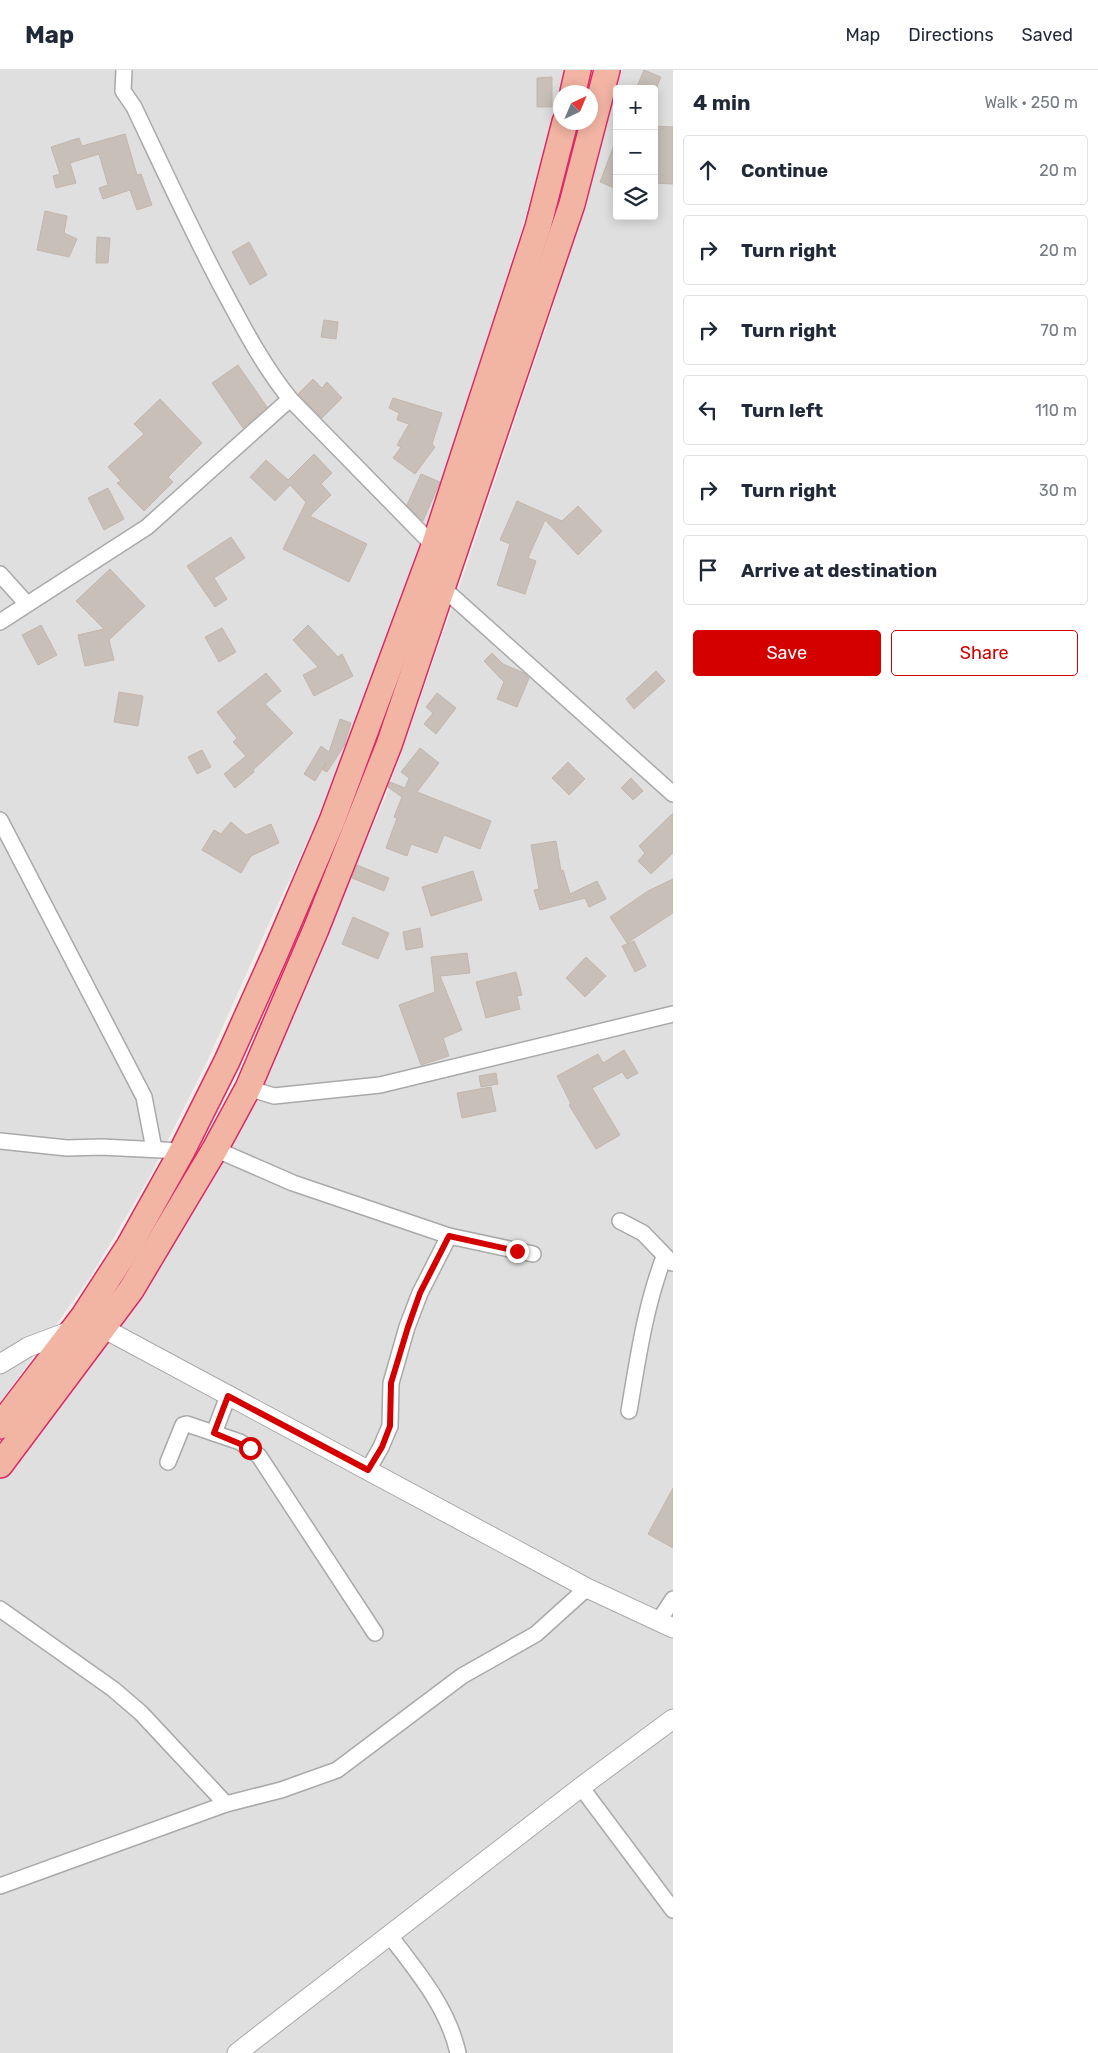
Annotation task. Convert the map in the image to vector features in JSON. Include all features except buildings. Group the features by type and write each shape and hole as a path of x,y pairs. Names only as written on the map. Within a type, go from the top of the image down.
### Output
{"highway":[{"path":"575,85 578,70"},
{"path":"0,1465 131,1290 216,1149 248,1088 316,929 388,745 443,588 572,204 607,70"},
{"path":"0,1426 73,1330 129,1246 182,1151 227,1061 332,821 434,546 538,228 563,130"}],"street":[{"path":"124,70 123,91 134,107 202,250 254,349 272,377 290,399 434,546"},
{"path":"0,622 147,527 290,399"},
{"path":"0,574 27,604"},
{"path":"443,588 673,794"},
{"path":"0,820 144,1097 154,1149"},
{"path":"248,1088 274,1096 380,1085 673,1014"},
{"path":"0,1141 67,1148 101,1147 182,1151"},
{"path":"216,1149 293,1183 449,1236 533,1254"},
{"path":"620,1221 643,1233 669,1260 653,1288 642,1329 629,1411"},
{"path":"368,1470 382,1447 390,1426 391,1383 408,1327 420,1293 449,1236"},
{"path":"0,1364 28,1347 73,1330 102,1328 587,1588 666,1625 673,1599"},
{"path":"214,1433 228,1396"},
{"path":"168,1462 183,1424 240,1442 259,1456 375,1633"},
{"path":"0,1886 226,1804 281,1790 337,1770 462,1676 536,1634 587,1588"},
{"path":"0,1610 114,1689 141,1713 226,1804"},
{"path":"237,2053 673,1719"},
{"path":"581,1788 673,1910"},
{"path":"390,1936 428,1986 455,2041 458,2053"}],"shaded area":[{"path":"0,70 566,70 562,85 553,85 553,117 523,225 466,409 366,698 325,804 205,1066 149,1178 91,1276 0,1403"},
{"path":"622,70 673,70 673,2053 0,2053 0,1479 87,1364 321,944 386,796 465,570 552,310 613,101 613,220 658,220 658,85 618,85"}],"route":[{"path":"250,1448 240,1442 214,1433 228,1396 368,1470 382,1447 390,1426 391,1383 408,1327 420,1293 449,1236 517,1251"}]}
